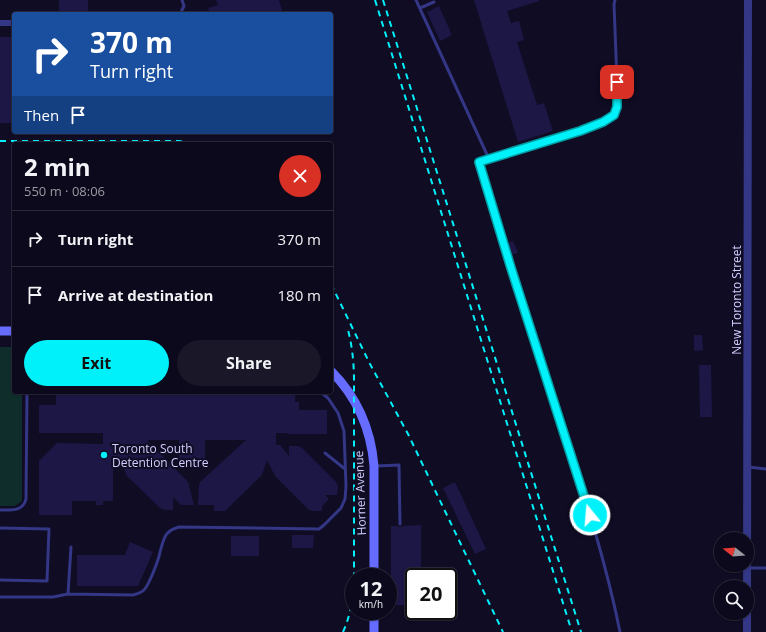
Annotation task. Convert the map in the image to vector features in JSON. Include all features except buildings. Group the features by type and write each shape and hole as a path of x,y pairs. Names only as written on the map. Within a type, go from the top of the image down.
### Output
{"main road":[{"path":"0,331 12,330"},
{"name":"Horner Avenue","path":"333,373 347,390 363,417 372,447 374,466 374,568"},
{"path":"374,620 374,632"}],"street":[{"name":"New Toronto Street","path":"747,532 748,0"},
{"path":"0,23 12,23"},
{"path":"747,620 747,632"}],"lane":[{"path":"181,12 184,6 182,0"},
{"path":"416,0 489,159"},
{"path":"615,0 617,107 614,115 589,128 479,162 594,530 613,596 620,632"},
{"path":"420,8 434,2"},
{"path":"0,510 18,509 25,504 27,394"},
{"path":"0,597 53,597 68,594 133,595 139,593 145,589 147,585 158,559 166,533 179,527 319,528 324,525 341,508 345,499 345,469 344,431 338,413 328,398 323,394"},
{"path":"325,453 345,469"},
{"path":"374,466 399,465 400,524"},
{"path":"747,467 766,468"},
{"path":"0,528 49,529 48,581 0,580"},
{"path":"68,594 70,547"},
{"path":"754,568 766,568"}],"green space":[{"path":"0,347 12,347 12,394 22,394 22,501 15,506 0,506"}],"railway":[{"path":"375,0 572,632"},
{"path":"383,0 581,632"},
{"path":"0,141 186,142"},
{"path":"333,288 370,364 408,434 503,632"},
{"path":"343,632 351,605 354,578 354,374 347,326"}],"place":[{"name":"Toronto South Detention Centre","path":"104,455"}],"route":[{"path":"590,515 531,333 479,162 580,131 603,122 614,115 617,107 617,82"}]}
